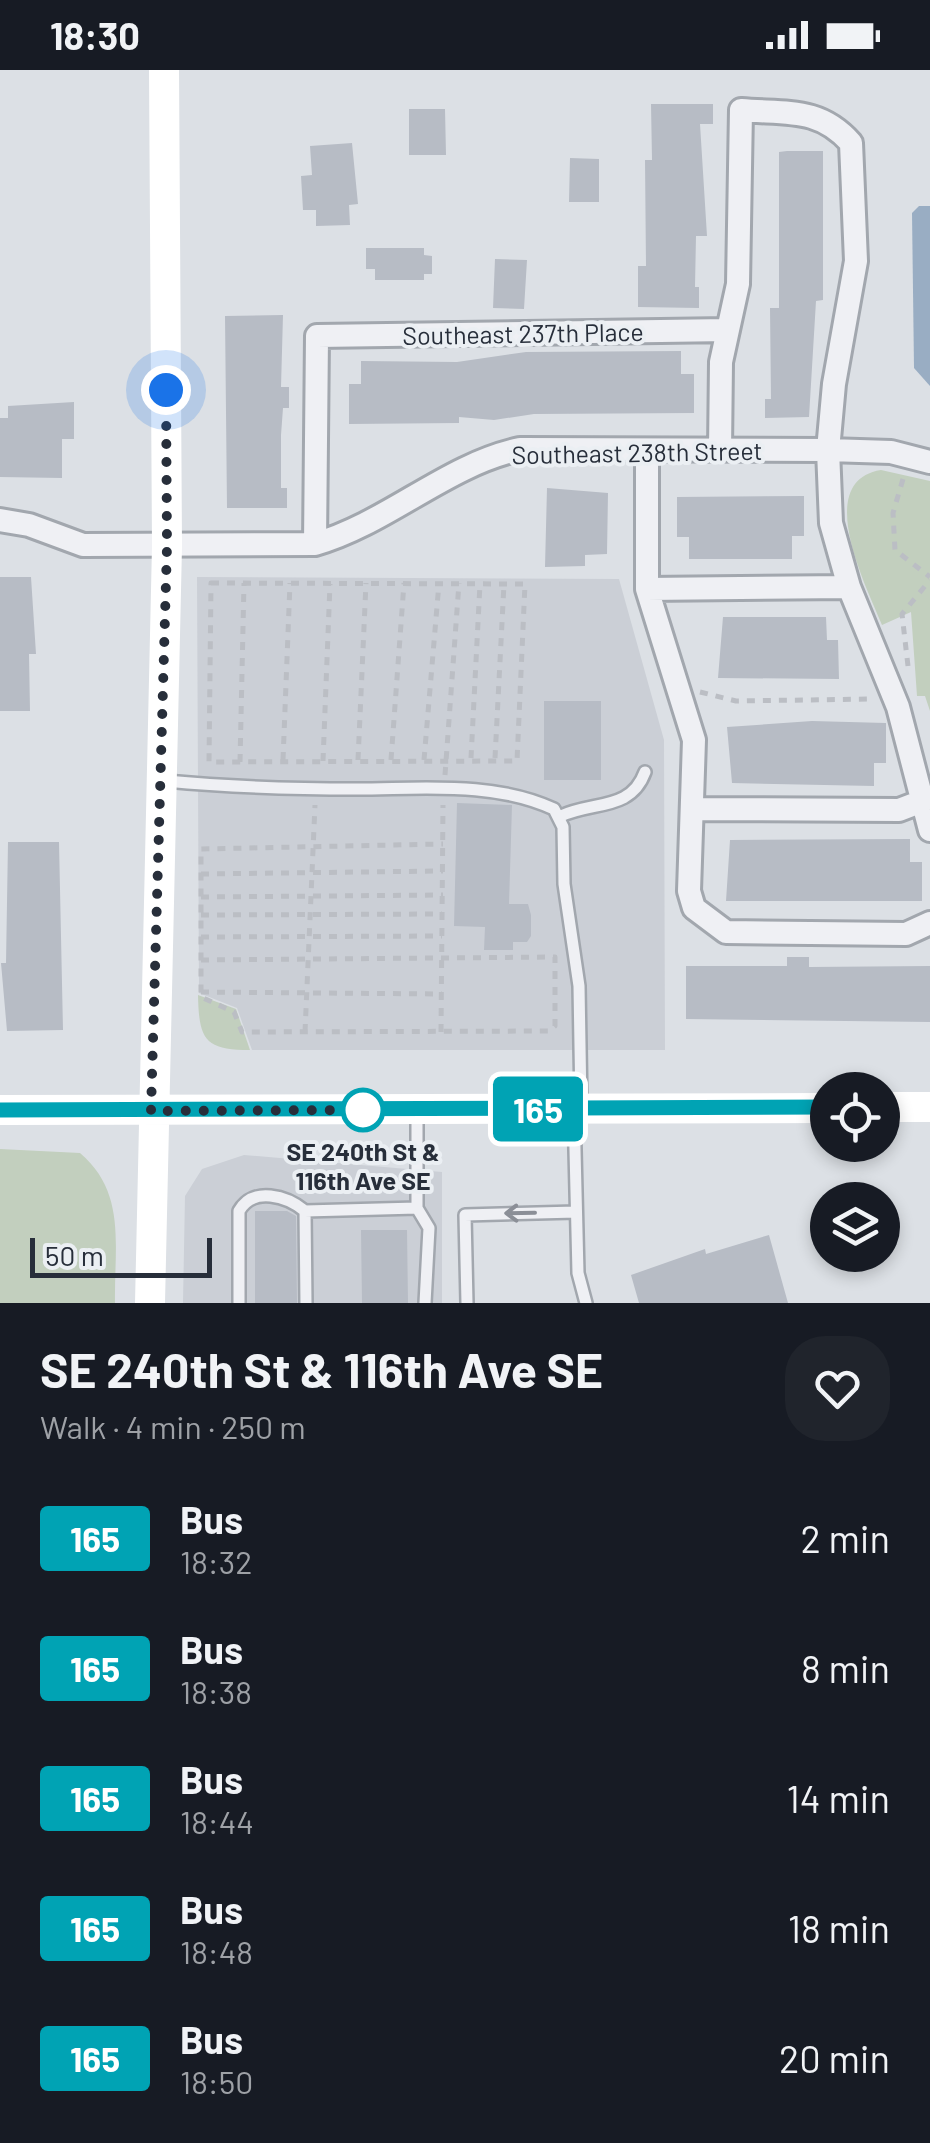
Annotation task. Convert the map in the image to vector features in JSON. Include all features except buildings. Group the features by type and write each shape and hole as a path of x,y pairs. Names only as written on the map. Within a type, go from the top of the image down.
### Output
{"main road":[{"path":"150,1303 151,1111 167,546 164,70"},
{"path":"900,1107 930,1107"},
{"path":"0,1110 810,1108"}],"street":[{"path":"720,450 721,362 738,284 742,110 816,116 833,123 852,143 856,261 834,384 828,450 832,523 849,587 898,707 930,830"},
{"name":"Southeast 237th Place","path":"315,544 317,336 728,330"},
{"name":"Southeast 238th Street","path":"0,520 28,525 83,545 315,544 346,534 489,456 520,449 828,450 920,460"},
{"path":"647,450 647,589 694,740 688,891 694,908 726,932 906,934 930,924"},
{"path":"647,589 849,587"},
{"path":"692,810 899,810 925,800"}],"lane":[{"path":"561,816 580,806 624,800 641,784 645,772"},
{"path":"161,780 236,788 444,788 516,796 561,816"},
{"path":"561,816 564,884 579,986 576,1212 578,1273 586,1303"},
{"path":"417,1110 417,1208 429,1228 426,1303"},
{"path":"239,1303 240,1211 245,1201 258,1196 280,1197 305,1212 417,1208"},
{"path":"305,1212 306,1303"},
{"path":"467,1303 465,1215 576,1212"}],"path":[{"path":"678,686 736,700 866,698 898,707 910,682 902,614 930,578 895,550 893,512 920,460"},
{"path":"210,583 244,583 526,584 517,761 472,758 209,762 210,583"},
{"path":"240,762 244,583"},
{"path":"283,761 290,583"},
{"path":"323,761 330,584"},
{"path":"358,760 366,584"},
{"path":"391,760 404,584"},
{"path":"424,760 438,584"},
{"path":"448,760 459,584"},
{"path":"472,758 480,584"},
{"path":"495,758 504,584"},
{"path":"305,1032 316,788"},
{"path":"441,1032 444,788"},
{"path":"201,960 554,957 555,1026 546,1032 242,1032 234,1012 202,997 200,992 202,848 443,844"},
{"path":"201,874 443,872"},
{"path":"201,897 443,895"},
{"path":"201,914 442,914"},
{"path":"201,937 442,936"},
{"path":"200,992 442,994"}],"shaded area":[{"path":"197,577 619,579 664,740 665,1050 252,1050 237,1008 199,993"},
{"path":"244,1155 442,1172 442,1303 183,1303 185,1196 202,1169"}],"green space":[{"path":"881,470 930,481 930,711 925,696 917,696 911,612 882,625 850,538 850,494 861,478"},
{"path":"198,995 236,1009 250,1050 223,1048 207,1039 200,1022"},
{"path":"0,1149 80,1153 95,1169 105,1185 115,1222 115,1303 0,1303"}],"water":[{"path":"919,206 930,206 930,386 914,368 912,213"}],"bus line":[{"name":"165","path":"0,1110 810,1107"}],"place":[{"name":"SE 240th St & 116th Ave SE","path":"363,1110"}],"route":[{"path":"166,390 167,546 151,1111 363,1110"}]}
